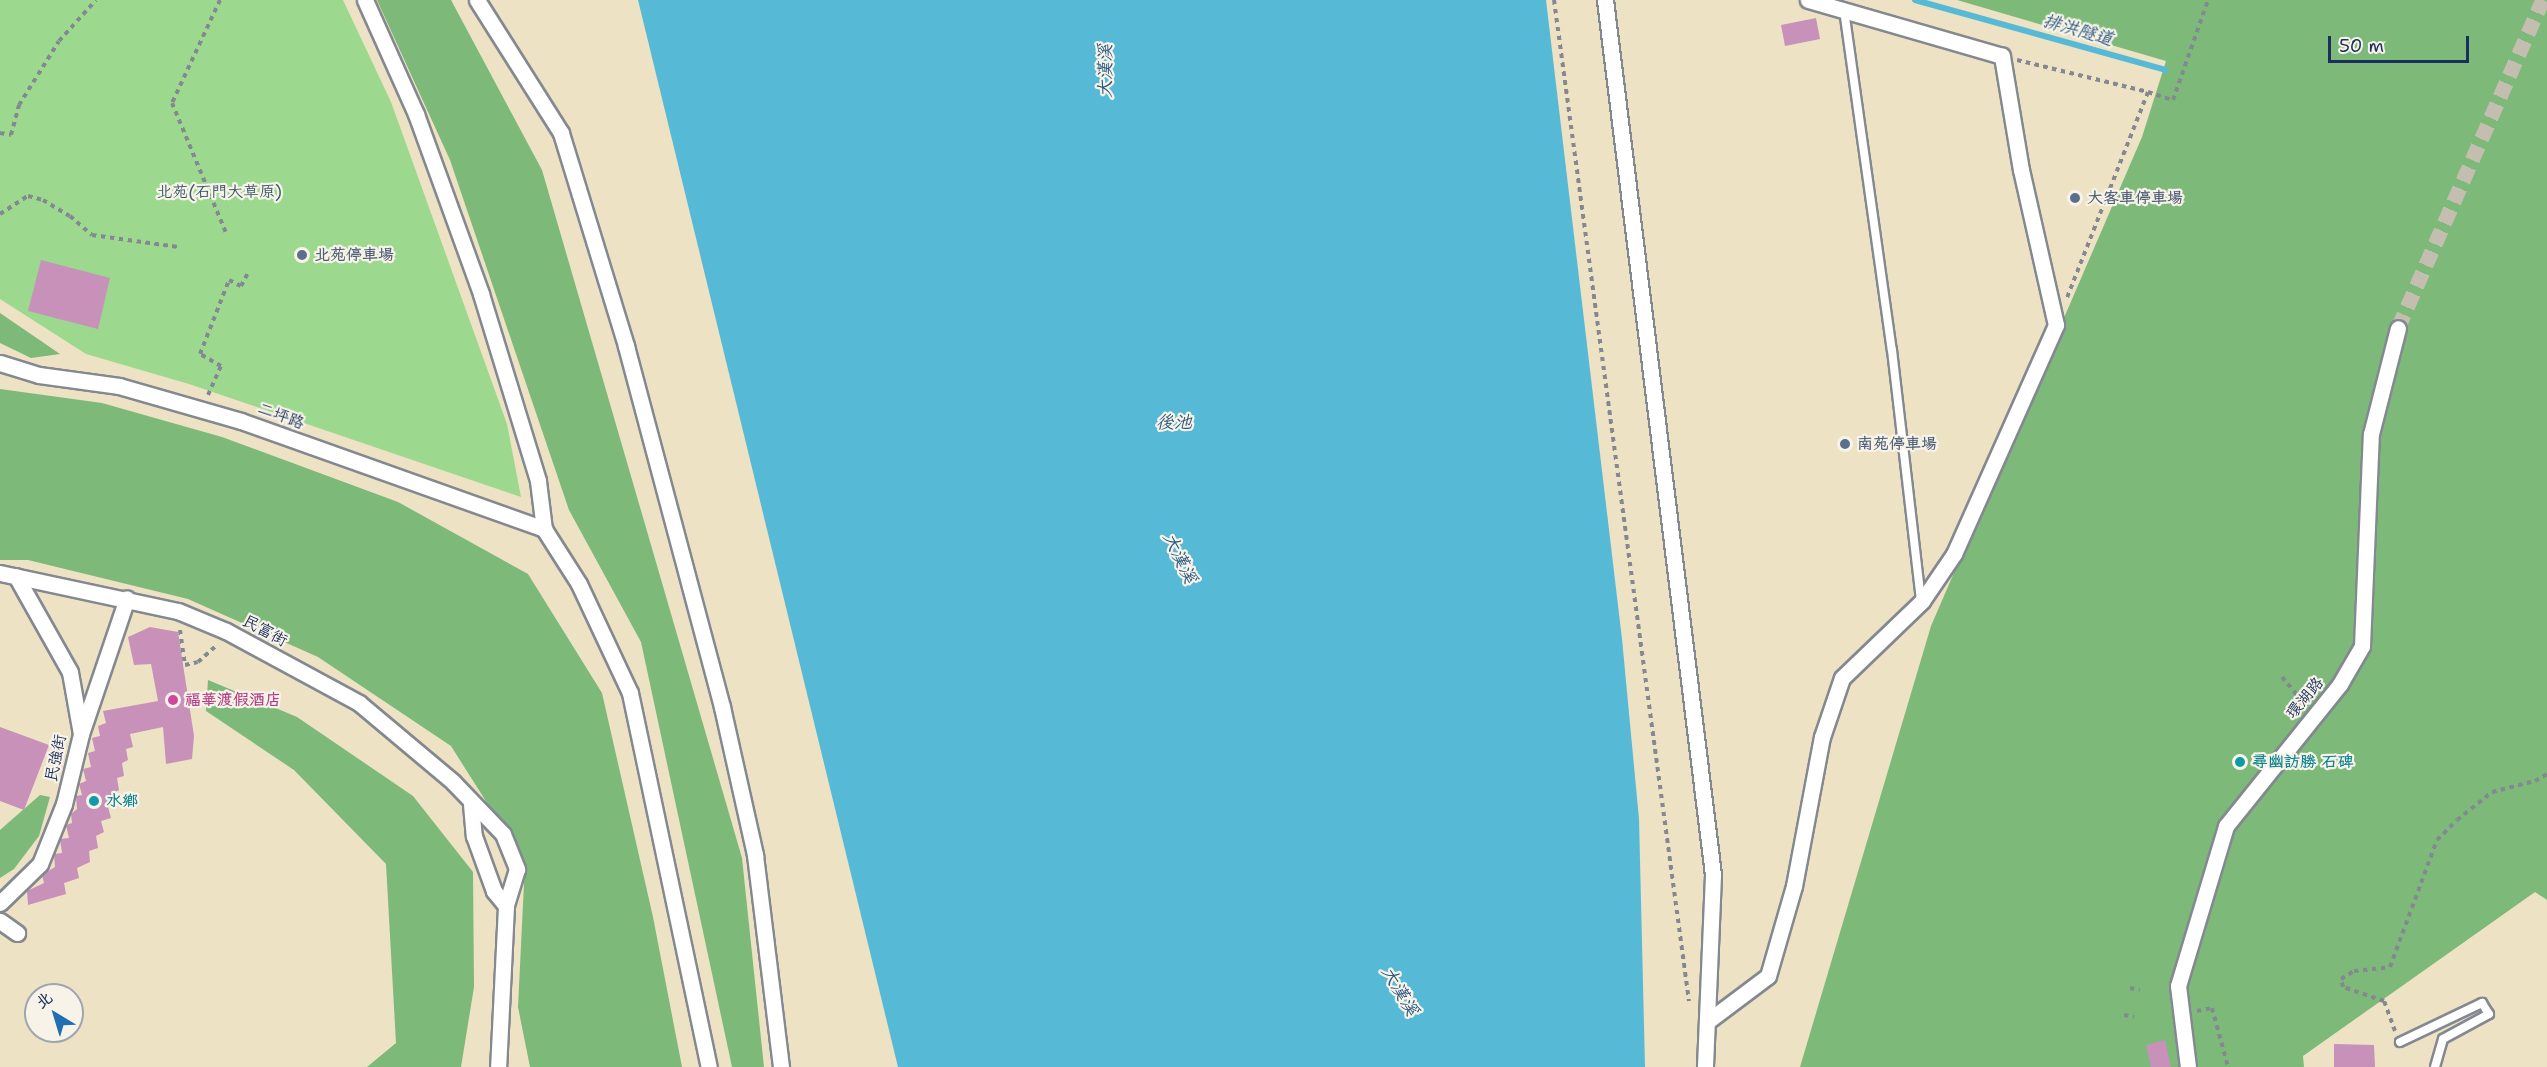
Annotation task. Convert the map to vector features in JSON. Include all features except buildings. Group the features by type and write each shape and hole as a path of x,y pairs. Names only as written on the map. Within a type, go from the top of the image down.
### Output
{"street":[{"path":"365,0 416,114 481,294 538,481 544,529 579,584 630,693 709,1067"},
{"path":"477,0 561,133 626,346 722,707 755,855 781,1067"},
{"path":"1605,0 1713,875 1708,1021 1704,1067"},
{"path":"1708,1021 1768,976 1794,886 1822,737 1842,678 1922,601 1954,554 2056,325 2021,170 2002,56 1808,0"},
{"name":"環湖路","path":"2188,1067 2178,986 2226,826 2340,684 2362,646 2371,434 2398,328"},
{"name":"二坪路","path":"0,363 39,375 119,386 241,421 544,529"},
{"name":"民富街","path":"0,573 127,598 178,611 226,631 359,703 436,766 503,834 518,869 506,906 498,1066"},
{"name":"民強街","path":"0,903 40,864 64,804 81,734 70,672 16,576"},
{"path":"81,734 127,598"},
{"path":"471,804 474,836 494,891 506,906"},
{"path":"0,921 17,933"}],"lane":[{"path":"1844,10 1892,350 1922,601"},
{"path":"2400,1042 2482,1003 2489,1014 2443,1039 2435,1067"}],"path":[{"path":"0,133 10,135 19,105 59,40 96,0"},
{"path":"220,0 172,103 226,233"},
{"path":"1554,0 1679,935 1691,1011 1708,1021"},
{"path":"2002,56 2172,100 2208,0"},
{"path":"2056,325 2148,92"},
{"path":"0,214 28,196 61,210 92,235 178,247"},
{"path":"212,388 221,366 200,354 229,280 241,286 249,273"},
{"path":"178,611 185,665 213,651 226,631"},
{"path":"2282,677 2315,714"},
{"path":"2400,1042 2384,1001 2343,987 2342,979 2354,971 2390,967 2437,840 2457,820 2492,792 2535,781 2547,774"},
{"path":"2130,988 2140,990"},
{"path":"2181,1014 2212,1008 2228,1067"},
{"path":"2124,1016 2134,1017"}],"green space":[{"name":"北苑(石門大草原)","path":"0,0 343,0 391,102 507,424 521,497 189,384 86,354 0,299"},
{"path":"377,0 451,0 542,170 742,858 764,1067 732,1067 641,642 569,510 450,160"},
{"path":"1957,0 2547,0 2547,900 2535,892 2303,1056 2304,1067 1800,1067 1931,626 2142,137 2166,61"},
{"path":"0,313 60,354 31,358 0,343"},
{"path":"0,389 102,403 222,437 398,502 528,574 602,693 653,917 682,1067 530,1067 518,1007 525,863 451,746 318,657 188,599 28,560 0,560"},
{"path":"208,680 297,717 413,796 473,872 474,987 461,1067 367,1067 396,1043 386,864 294,770 206,711"},
{"path":"40,795 50,797 39,836 14,869 0,878 0,830"}],"water":[{"name":"後池","path":"638,0 1546,0 1622,639 1639,819 1645,1067 898,1067"}],"waterway":[{"name":"排洪隧道","path":"1915,0 2165,70"}],"tunnel":[{"path":"2398,328 2543,0"}],"place":[{"name":"大客車停車場","path":"2075,198"},
{"name":"北苑停車場","path":"302,255"},
{"name":"南苑停車場","path":"1845,444"},
{"name":"福華渡假酒店","path":"173,700"},
{"name":"尋幽訪勝 石碑","path":"2240,762"},
{"name":"水鄉","path":"94,801"}],"water label":[{"name":"大漢溪","path":"1105,71"},
{"name":"大漢溪","path":"1180,558"},
{"name":"大漢溪","path":"1400,991"}]}
